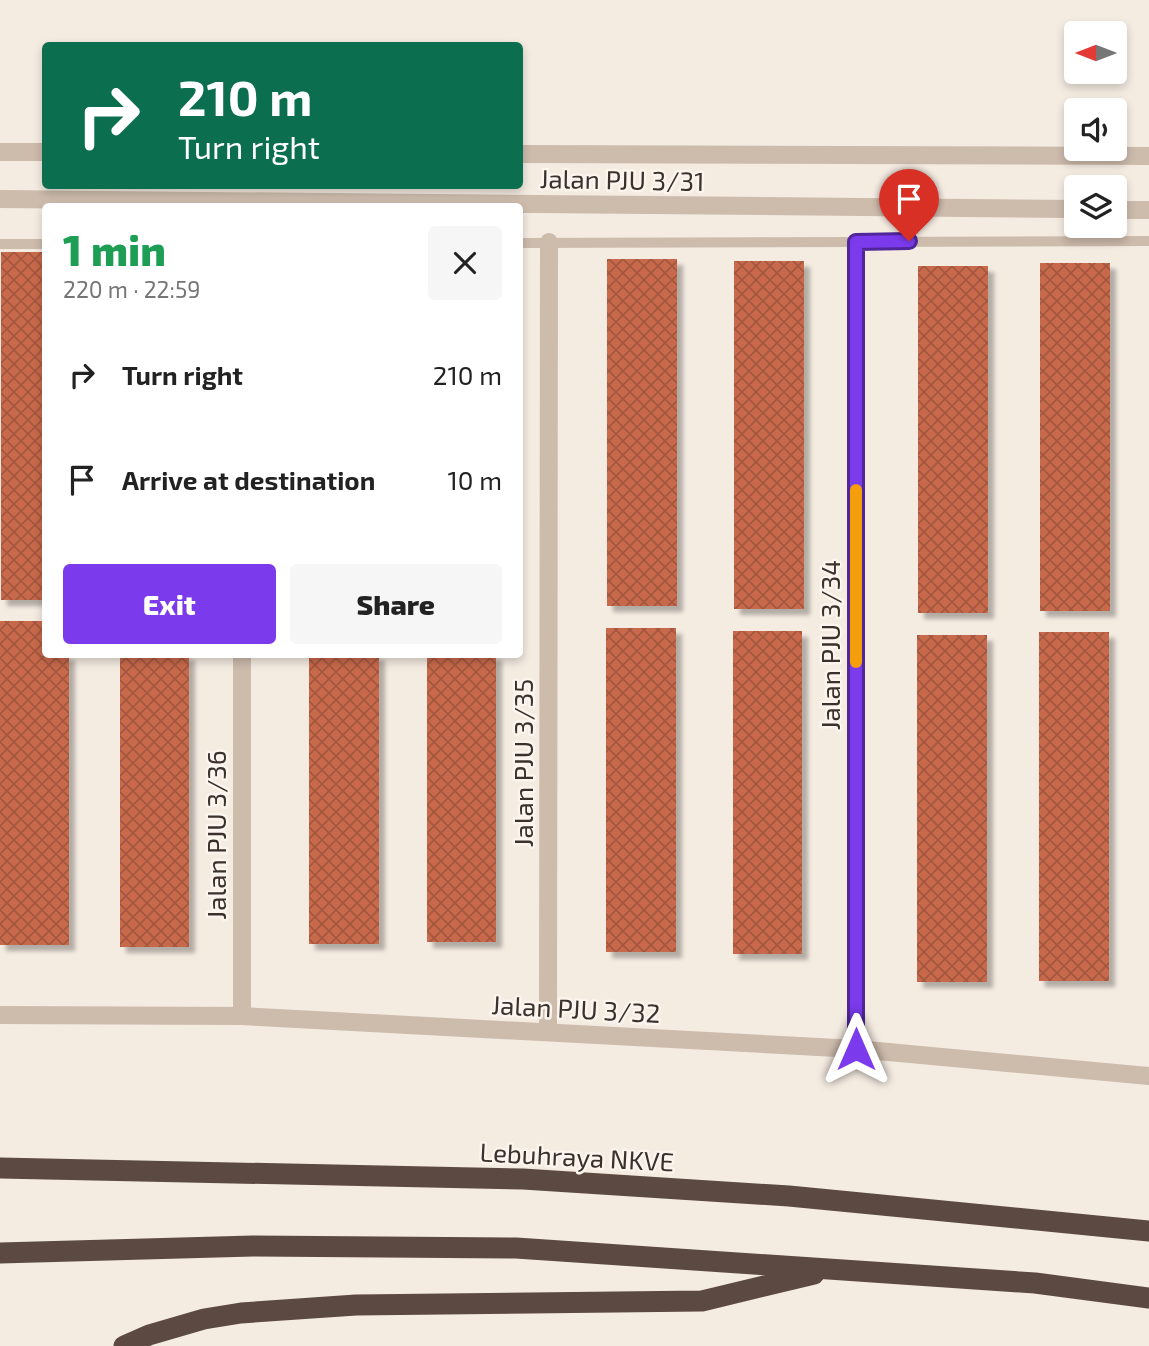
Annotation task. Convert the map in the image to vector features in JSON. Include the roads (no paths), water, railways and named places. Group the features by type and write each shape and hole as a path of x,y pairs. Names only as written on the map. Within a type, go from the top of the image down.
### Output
{"highway":[{"name":"Lebuhraya NKVE","path":"0,1168 523,1179 789,1196 1149,1231"},
{"path":"0,1253 253,1247 516,1248 1035,1283 1149,1298"},
{"path":"124,1346 149,1335 204,1319 241,1313 356,1304 702,1301 837,1268"}],"street":[{"path":"0,152 42,152"},
{"name":"Jalan PJU 3/31","path":"523,153 1149,156"},
{"name":"Jalan PJU 3/31","path":"0,199 430,203"},
{"name":"Jalan PJU 3/31","path":"523,204 1064,209"},
{"path":"1127,209 1149,210"},
{"name":"Jalan PJU 3/35","path":"548,1032 549,242"},
{"name":"Jalan PJU 3/34","path":"856,242 856,1049"},
{"name":"Jalan PJU 3/36","path":"242,658 242,1016"},
{"name":"Jalan PJU 3/32","path":"0,1014 242,1016 548,1032 856,1049 1149,1076"}],"lane":[{"path":"523,243 1149,241"},
{"path":"0,244 42,244"}]}
